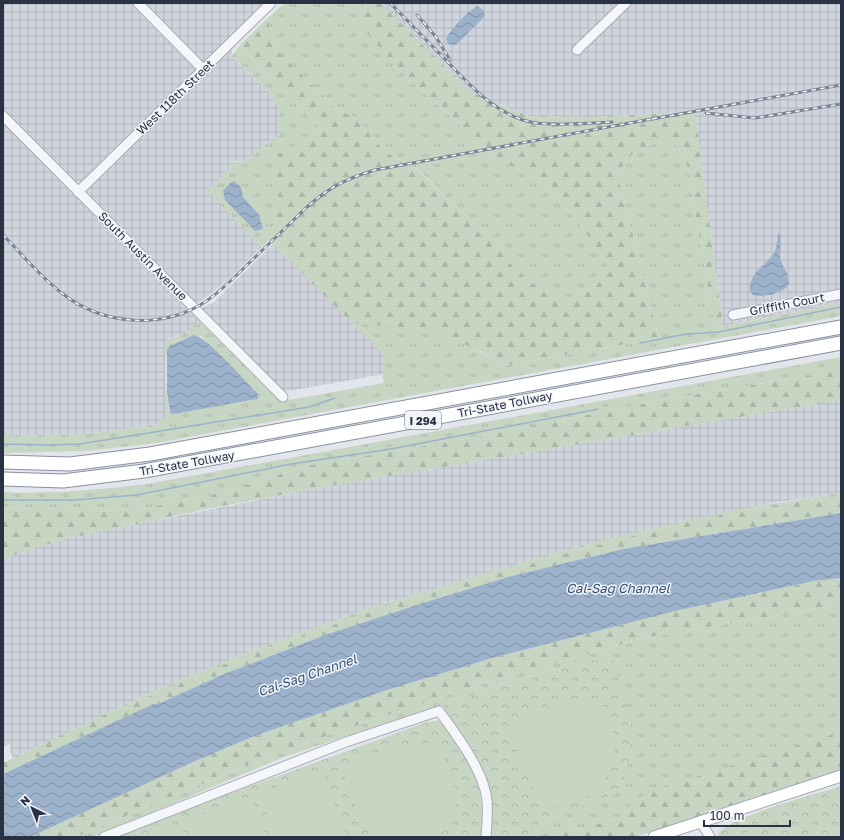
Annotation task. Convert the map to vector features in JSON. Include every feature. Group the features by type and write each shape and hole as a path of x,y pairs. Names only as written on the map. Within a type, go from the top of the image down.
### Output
{"highway":[{"name":"Tri-State Tollway","path":"3,462 70,464 150,454 841,327"},
{"name":"Tri-State Tollway","path":"3,479 63,481 144,471 841,343"}],"main road":[{"path":"654,837 841,776"}],"street":[{"path":"138,3 204,69"},
{"name":"West 118th Street","path":"78,192 272,3"},
{"path":"577,50 626,3"},
{"name":"South Austin Avenue","path":"3,116 283,397"},
{"name":"Griffith Court","path":"733,315 841,294"},
{"path":"104,837 346,742 439,711 458,736 477,769 487,798 486,837"},
{"path":"700,821 710,837"}],"shaded area":[{"path":"3,3 265,3 81,182 77,183 73,182 3,111"},
{"path":"381,3 841,3 841,303 723,326 695,112 593,117 528,116 469,91"},
{"path":"231,48 234,59 275,98 273,100 279,108 278,127 282,128 282,132 272,142 270,140 246,161 231,161 232,167 207,191 262,247 226,282 201,301 194,304 85,191"},
{"path":"3,122 203,325 195,324 186,333 167,340 165,343 165,423 87,434 3,436"},
{"path":"273,244 384,354 384,374 283,392 199,309 213,303"},
{"path":"841,400 841,493 777,502 599,541 366,609 251,651 163,687 13,758 10,752 10,744 3,747 3,561 18,553 66,539 319,488"}],"green space":[{"path":"284,3 366,3 360,11 396,67 493,156 538,180 570,212 598,249 608,267 597,285 580,295 561,299 541,290 514,269 497,243 476,226 419,170 385,152 354,117 338,111 273,46 274,33 266,20"},
{"path":"366,3 381,3 469,91 528,116 593,117 695,112 723,326 715,328 687,164 676,145 659,141 633,153 621,168 620,184 659,338 502,366 482,352 439,333 352,323 269,240 280,229 273,208 281,189 275,169 278,154 295,146 320,128 240,45 266,20 274,33 273,46 338,111 354,116 385,152 418,170 476,226 497,243 514,269 541,290 561,299 580,295 597,285 608,267 598,249 570,212 538,180 493,156 396,67 362,27 360,11"},
{"path":"240,45 320,128 296,147 275,169 281,189 273,208 280,229 262,247 207,191 232,167 229,162 246,161 270,140 272,142 282,132 282,128 278,128 279,108 273,100 274,98 232,56"},
{"path":"659,141 676,145 687,164 715,328 841,303 841,316 156,443 88,451 3,453 3,436 87,434 159,424 158,420 165,418 165,343 167,340 180,336 195,324 203,325 276,398 283,401 384,383 382,374 384,374 384,354 352,323 407,327 439,333 472,347 502,366 659,338 620,184 621,168 633,153","holes":["194,335 201,336 258,394 258,399 174,414 169,411 165,366 168,350 171,345 179,341"]},
{"path":"841,357 841,370 658,401 455,441 310,465 225,492 137,510 102,512 3,508 3,492 75,491 147,484"},
{"path":"841,370 841,400 319,488 207,509 66,539 18,553 3,561 3,508 102,512 137,510 225,492 310,465 455,441 658,401"},
{"path":"841,493 841,495 746,510 687,522 574,551 404,600 265,649 101,716 163,687 251,651 366,609 599,541 734,510"},
{"path":"841,495 841,513 623,549 512,576 325,635 224,674 158,704 153,704 3,774 3,763 101,716 265,649 404,600 574,551 687,522 746,510"},
{"path":"841,578 841,604 644,638 487,682 266,757 76,837 30,837 193,762 252,737 387,690 489,659 675,611 814,581"},
{"path":"841,604 841,733 637,799 628,810 617,819 549,837 524,837 533,833 552,818 573,809 555,670 500,684 469,698 424,710 284,757 93,837 76,837 266,757 487,682 644,638"},
{"path":"612,656 631,725 631,754 623,782 612,795 552,818 533,833 524,837 492,837 491,805 477,762 442,705 469,698 500,684"},
{"path":"599,698 605,708 614,737 614,758 611,767 600,785 584,798 571,803 548,807 527,777 509,730 514,720 546,708"},
{"path":"441,720 468,761 474,774 482,803 483,837 118,837 162,817 427,722"},
{"path":"841,732 841,771 635,837 549,837 617,819 628,810 637,799 650,791"},
{"path":"437,741 452,778 455,792 456,805 454,817 448,828 437,836 433,837 375,837 356,806 344,774 348,765 380,752"},
{"path":"322,770 347,837 275,837 259,793"},
{"path":"841,786 841,837 719,837 719,832 730,824 760,811"},
{"path":"251,796 266,837 195,837 189,819"},
{"path":"180,823 185,837 141,837"},
{"path":"752,828 761,837 747,837 745,835"}],"water":[{"path":"478,6 484,11 485,16 456,45 448,44 446,39 451,31 465,16"},
{"path":"234,181 241,187 243,197 259,215 263,229 255,231 225,200 223,191"},
{"path":"779,232 781,239 780,257 789,280 789,284 783,290 773,294 762,296 753,295 750,292 752,279 758,270 774,253"},
{"path":"194,335 207,343 226,361 258,394 258,399 174,414 170,413 167,392 167,349 171,345"},
{"name":"Cal-Sag Channel","path":"841,513 841,578 814,581 675,611 489,659 387,690 252,737 193,762 30,837 3,837 3,774 153,704 158,704 224,674 325,635 512,576 623,549"}],"waterway":[{"path":"640,343 686,334 719,332 841,307"},
{"path":"3,444 80,444 309,407 335,398"},
{"path":"3,500 74,500 137,495 291,464 391,449 598,409"}],"railway":[{"path":"390,3 472,87 495,106 508,114 522,120 545,124 612,122"},
{"path":"417,15 436,37 450,60"},
{"path":"652,119 841,85"},
{"path":"706,113 755,118 841,104"},
{"path":"3,235 47,281 63,294 79,304 114,318 152,320 170,317 188,311 211,298 233,279 307,207 338,184 355,177 375,170 657,118"}]}
